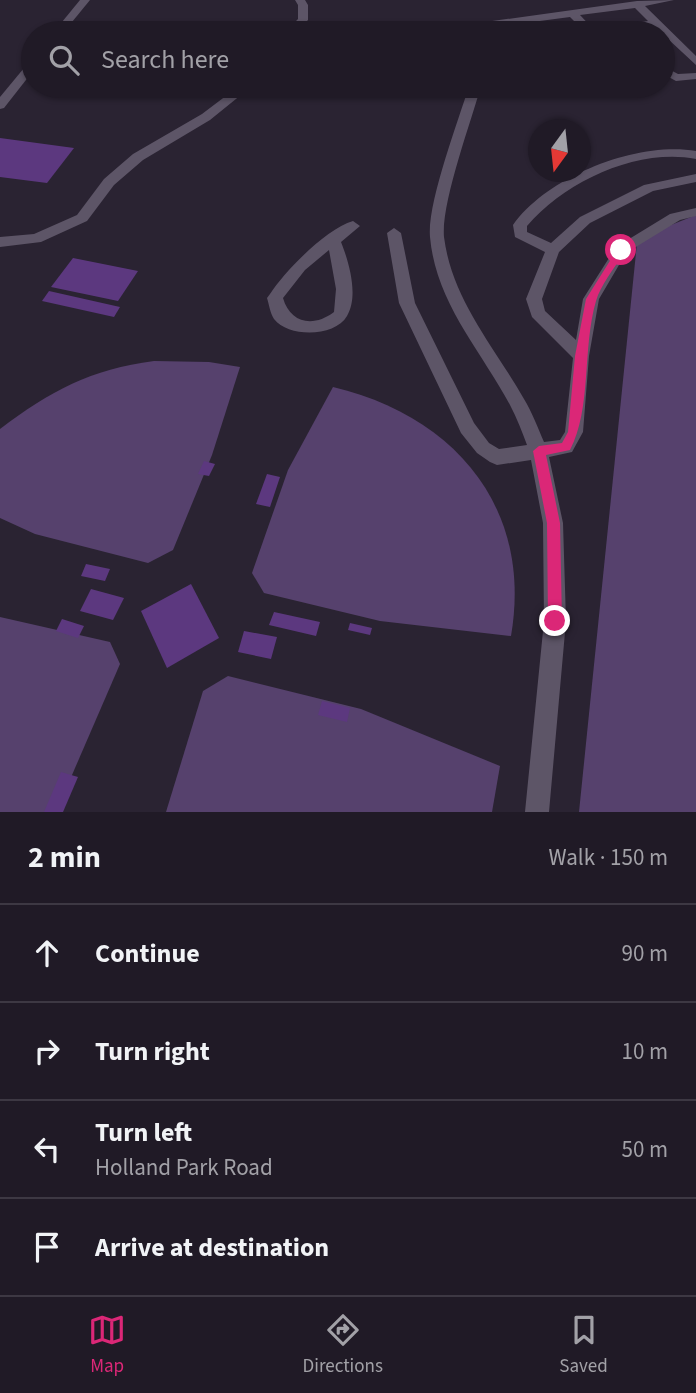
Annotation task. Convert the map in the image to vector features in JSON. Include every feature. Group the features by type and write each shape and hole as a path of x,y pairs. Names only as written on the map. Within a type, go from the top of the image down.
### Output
{"street":[{"path":"68,21 85,0"},
{"path":"300,0 303,5 302,21"},
{"path":"518,21 664,0"},
{"path":"637,4 654,21"},
{"path":"572,13 580,21"},
{"path":"675,42 696,62"},
{"path":"675,77 696,76"},
{"path":"0,105 21,80"},
{"path":"15,88 21,87"},
{"path":"0,242 36,239 82,218 109,182 138,157 206,117 231,98"},
{"path":"472,98 439,210 437,236 450,289 466,323 518,403 539,451 553,523 555,621 543,810"},
{"path":"553,250 520,234 520,225 541,204 574,181 612,165 647,156 675,151 696,155"},
{"path":"581,356 538,313 534,299 553,250 585,220 649,188 696,178"},
{"path":"394,233 407,303 467,428 483,448 497,457 566,447 574,432 581,356 591,299 621,250 675,216 696,212"},
{"path":"333,241 338,251 345,303 339,316 326,324 293,325 279,315 275,298 285,282 311,255 353,226"}],"shaded area":[{"path":"696,215 696,812 579,812 637,243"},
{"path":"154,361 209,362 240,367 212,455 173,550 148,563 35,534 0,518 0,429 36,403 72,384 110,370"},
{"path":"333,387 377,401 415,420 449,445 476,474 497,509 510,547 515,590 511,636 380,621 264,593 252,573 288,470"},
{"path":"0,617 110,642 120,664 56,812 0,812"},
{"path":"228,676 361,709 500,766 492,812 166,812 203,691"}],"building":[{"path":"0,138 74,148 47,183 0,177"},
{"path":"73,258 138,271 118,301 51,287"},
{"path":"49,291 120,307 114,317 42,301"},
{"path":"204,461 215,464 209,476 198,474"},
{"path":"267,474 280,477 270,507 256,504"},
{"path":"86,564 110,569 105,581 81,576"},
{"path":"191,584 219,638 167,668 141,611"},
{"path":"91,589 124,598 113,620 80,611"},
{"path":"274,612 320,622 316,636 269,625"},
{"path":"62,619 84,626 78,638 56,631"},
{"path":"350,623 372,628 370,635 348,630"},
{"path":"244,631 277,637 271,659 238,652"},
{"path":"322,701 350,708 347,722 318,715"},
{"path":"61,772 78,777 63,812 44,812"}],"route":[{"path":"555,621 553,523 539,451 566,447 574,432 581,356 591,299 621,250"}]}
